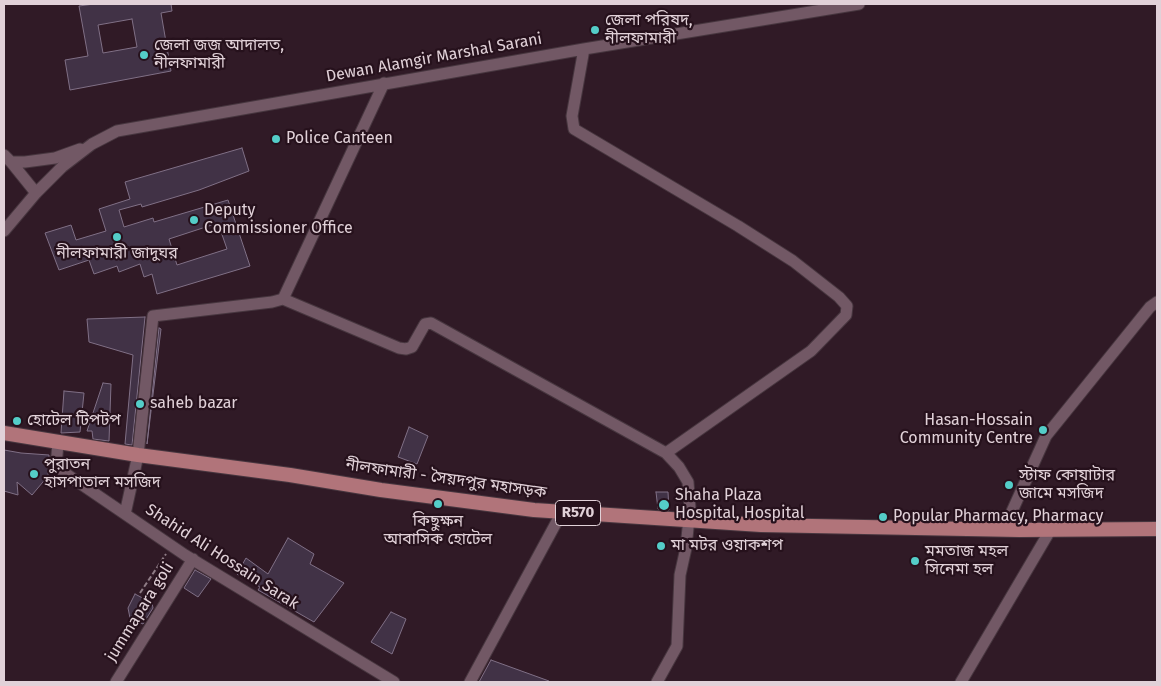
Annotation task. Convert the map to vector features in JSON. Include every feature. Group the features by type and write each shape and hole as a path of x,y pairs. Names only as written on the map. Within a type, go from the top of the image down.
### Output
{"main road":[{"name":"নীলফামারী - সৈয়দপুর মহাসড়ক","path":"4,433 58,443 290,475 381,490 562,512 761,526 1157,529"}],"street":[{"name":"Dewan Alamgir Marshal Sarani","path":"4,231 36,193 62,167 92,144 117,131 584,48 859,4"},
{"path":"584,48 572,116 574,129 738,226 793,261 839,297 847,306 846,315 811,352 666,453"},
{"path":"283,299 384,83"},
{"path":"7,158 25,162 55,158 92,144"},
{"path":"7,158 36,193"},
{"path":"125,514 138,455 153,316 272,302 283,299 406,350 412,347 425,324 431,322 666,453 679,467 688,482 690,508 680,575 677,646 657,682"},
{"path":"1004,529 1046,436 1150,307 1157,302"},
{"name":"Shahid Ali Hossain Sarak","path":"58,443 56,467 192,559 394,682"},
{"path":"470,682 562,512"},
{"path":"961,682 1051,529"},
{"name":"jummapara goli","path":"116,682 192,559"}],"path":[{"path":"140,593 172,546"}],"building":[{"path":"94,4 171,4 172,11 161,13 171,71 70,90 65,60 88,56 79,6","holes":["132,19 137,47 103,53 98,25"]},
{"path":"242,148 249,171 199,190 142,207 141,204 119,210 124,227 153,218 154,222 228,200 250,266 157,294 152,274 144,277 140,264 119,272 117,266 94,274 89,260 59,270 45,233 71,225 76,240 106,231 99,209 130,199 125,182","holes":["218,223 227,249 177,265 169,239"]},
{"path":"145,317 132,445 125,444 133,355 89,342 87,319"},
{"path":"159,328 161,329 147,444"},
{"path":"103,383 111,384 109,441 93,439 92,431 87,431"},
{"path":"64,391 84,393 80,432 61,433"},
{"path":"409,427 428,436 417,464 398,457"},
{"path":"4,450 49,455 48,476 32,495 17,482 18,495 4,491"},
{"path":"656,492 668,492 669,510 658,509"},
{"path":"288,538 314,554 310,564 344,583 314,622 258,590 260,587 237,574 246,558 268,574"},
{"path":"195,570 211,579 198,597 184,588"},
{"path":"135,594 152,603 153,608 143,624 130,618 128,608"},
{"path":"391,612 406,619 392,654 371,642"},
{"path":"491,660 549,681 549,682 479,682"}],"place":[{"name":"জেলা পরিষদ, নীলফামারী","path":"595,30"},
{"name":"জেলা জজ আদালত, নীলফামারী","path":"144,55"},
{"name":"Police Canteen","path":"276,139"},
{"name":"Deputy Commissioner Office","path":"194,220"},
{"name":"নীলফামারী জাদুঘর","path":"117,237"},
{"name":"saheb bazar","path":"140,404"},
{"name":"হোটেল টিপটপ","path":"17,421"},
{"name":"Hasan-Hossain Community Centre","path":"1043,430"},
{"name":"পুরাতন হাসপাতাল মসজিদ","path":"34,474"},
{"name":"স্টাফ কোয়াটার জামে মসজিদ","path":"1009,485"},
{"name":"কিছুক্ষন আবাসিক হোটেল","path":"438,504"},
{"name":"Shaha Plaza Hospital, Hospital","path":"664,505"},
{"name":"Popular Pharmacy, Pharmacy","path":"883,517"},
{"name":"মা মটর ওয়াকশপ","path":"661,546"},
{"name":"মমতাজ মহল সিনেমা হল","path":"915,561"}]}
